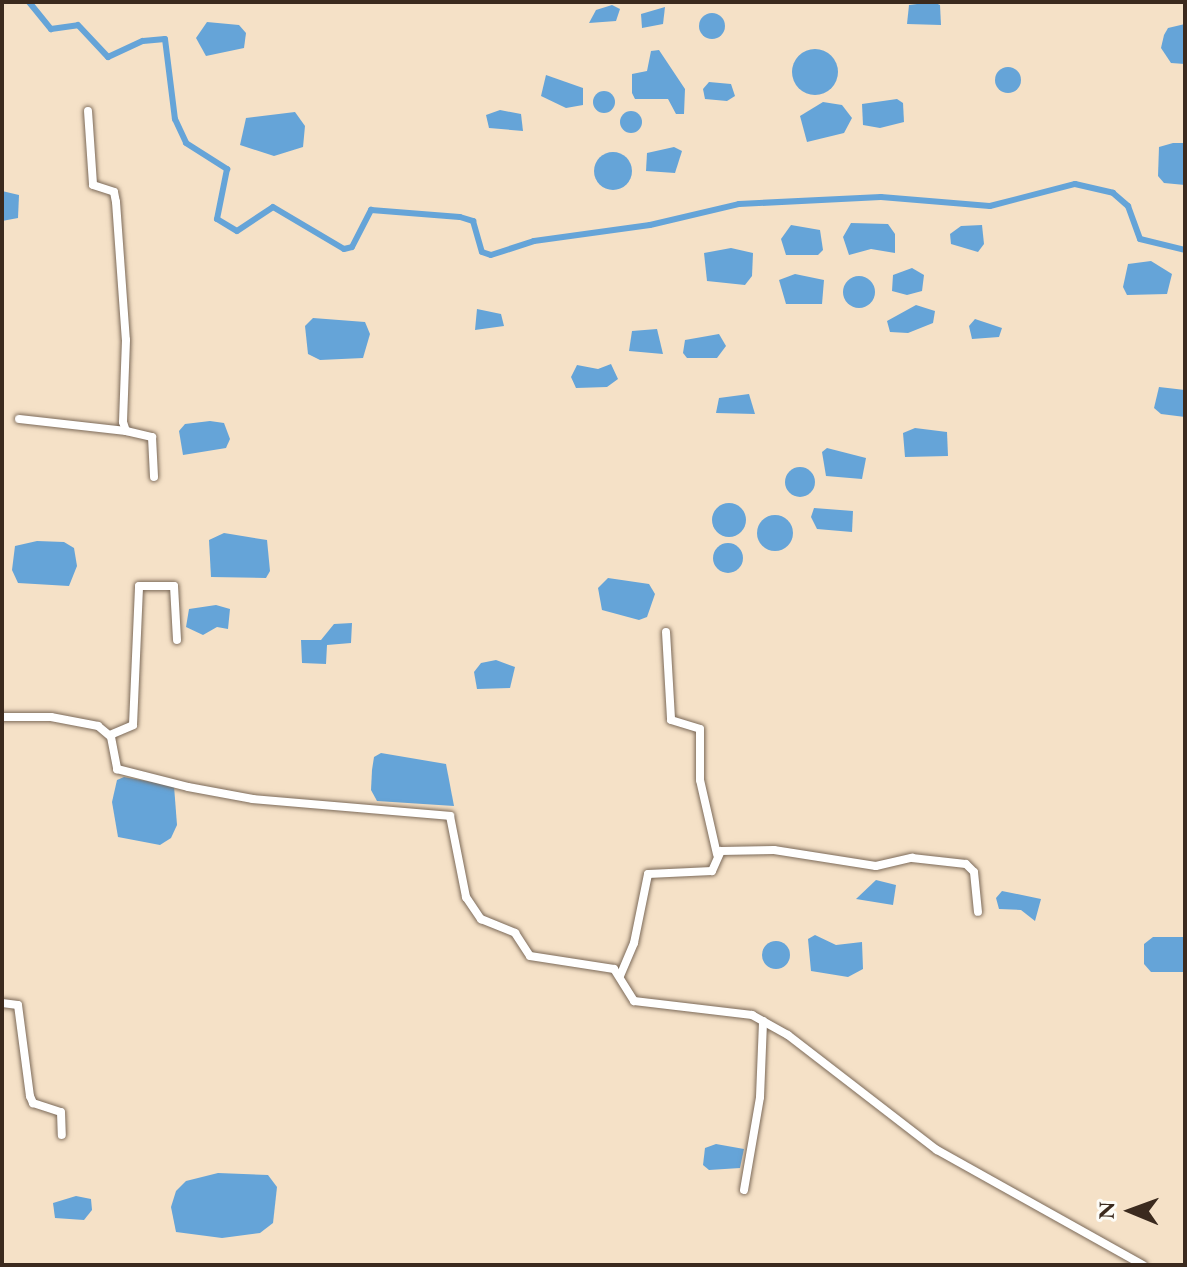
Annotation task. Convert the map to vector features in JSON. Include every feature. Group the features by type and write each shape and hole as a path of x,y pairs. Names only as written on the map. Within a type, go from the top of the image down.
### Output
{"street":[{"path":"88,111 93,185 114,192 116,202 126,431"},
{"path":"19,419 126,431 152,437 154,477"},
{"path":"110,735 133,725 139,586 174,586 177,640"},
{"path":"620,976 634,943 648,874 712,871 717,854 700,780 700,729 671,720 666,632"},
{"path":"2,717 51,717 98,726 110,735 114,764 125,772 253,799 450,816 458,878 481,919 515,933 530,956 604,965 620,976 627,998 634,1001 736,1010 763,1021 937,1150 1143,1265"},
{"path":"717,854 774,850 876,866 912,858 966,864 974,872 978,912"},
{"path":"2,1003 18,1005 30,1096 33,1103 61,1112 62,1135"},
{"path":"744,1190 760,1097 763,1021"}],"water":[{"path":"933,2 940,5 941,25 907,24 909,5"},
{"path":"612,5 620,9 616,21 589,23 596,10"},
{"path":"665,7 663,24 642,28 641,14"},
{"path":"712,13 721,17 725,26 721,35 712,39 703,35 699,26 703,17"},
{"path":"207,22 239,25 246,33 244,48 206,56 196,38"},
{"path":"1185,24 1185,64 1171,63 1161,48 1164,35 1168,28"},
{"path":"815,49 831,56 838,72 831,88 815,95 799,88 792,72 799,56"},
{"path":"659,50 685,89 684,114 676,114 668,99 635,99 632,93 632,74 647,71 651,51"},
{"path":"1008,67 1017,71 1021,80 1017,89 1008,93 999,89 995,80 999,71"},
{"path":"546,75 583,88 583,105 566,108 541,96"},
{"path":"709,82 731,84 735,96 727,101 705,99 703,89"},
{"path":"600,91 608,91 615,102 608,113 600,113 593,106 593,98"},
{"path":"897,99 903,103 904,122 880,128 863,125 862,104"},
{"path":"823,102 842,105 852,118 844,133 807,142 800,116"},
{"path":"500,110 521,114 523,131 489,128 486,115"},
{"path":"627,111 635,111 642,122 635,133 627,133 620,126 620,118"},
{"path":"295,112 305,126 303,147 274,156 240,145 246,118"},
{"path":"1185,143 1185,185 1164,183 1158,176 1159,147"},
{"path":"674,147 682,151 675,173 646,171 647,153"},
{"path":"613,152 627,157 632,171 627,185 613,190 599,185 594,171 599,157"},
{"path":"2,191 19,195 18,218 2,221"},
{"path":"851,223 888,224 895,234 895,253 871,249 849,255 843,237"},
{"path":"791,225 820,230 823,250 818,255 786,255 781,239"},
{"path":"982,225 984,244 978,252 951,244 950,234 961,226"},
{"path":"731,248 753,253 752,276 745,285 707,281 704,253"},
{"path":"1151,261 1172,274 1167,294 1127,295 1123,287 1128,264"},
{"path":"912,268 924,275 922,291 907,295 892,291 893,275"},
{"path":"795,274 824,280 822,304 786,304 779,280"},
{"path":"859,276 870,281 875,292 870,303 859,308 848,303 843,292 848,281"},
{"path":"916,305 935,311 933,323 908,333 890,332 887,321"},
{"path":"477,309 501,314 504,326 475,330"},
{"path":"313,318 365,322 370,334 363,358 320,360 308,354 305,326"},
{"path":"975,319 1002,328 999,337 972,339 969,326"},
{"path":"657,329 663,354 629,351 632,331"},
{"path":"719,334 726,346 717,358 687,358 683,353 685,340"},
{"path":"611,364 618,379 607,387 576,388 571,377 577,365 598,369"},
{"path":"1159,387 1185,390 1185,417 1161,414 1154,408"},
{"path":"749,394 755,414 716,413 719,398"},
{"path":"224,423 230,439 226,448 183,455 179,431 185,424"},
{"path":"915,428 947,432 948,456 905,457 903,433"},
{"path":"827,448 866,458 862,479 826,476 822,452"},
{"path":"800,467 811,471 815,482 811,493 800,497 789,493 785,482 789,471"},
{"path":"729,503 741,508 746,520 741,532 729,537 717,532 712,520 717,508"},
{"path":"814,508 853,511 852,532 817,529 811,517"},
{"path":"775,515 788,520 793,533 788,546 775,551 762,546 757,533 762,520"},
{"path":"224,533 267,540 270,571 266,578 211,577 209,540"},
{"path":"37,541 64,542 74,548 77,566 69,586 18,583 12,570 15,546"},
{"path":"728,543 739,547 743,558 739,569 728,573 717,569 713,558 717,547"},
{"path":"608,578 649,584 655,594 647,617 639,620 602,610 598,588"},
{"path":"216,605 230,609 228,629 217,627 203,635 186,627 189,609"},
{"path":"352,623 351,643 327,645 326,664 302,663 301,640 321,640 334,624"},
{"path":"496,660 515,667 510,688 477,689 474,672 481,663"},
{"path":"381,753 446,764 454,806 377,801 371,790 372,770 374,757"},
{"path":"124,777 174,786 177,825 171,838 160,845 118,837 112,802 117,780"},
{"path":"876,880 896,885 893,905 856,899"},
{"path":"1002,891 1041,899 1035,921 1021,910 999,909 996,898"},
{"path":"815,935 836,945 862,942 863,969 848,977 811,971 808,939"},
{"path":"1153,937 1185,937 1185,972 1151,972 1144,964 1144,944"},
{"path":"776,941 786,945 790,955 786,965 776,969 766,965 762,955 766,945"},
{"path":"716,1144 744,1149 740,1168 709,1170 703,1165 705,1148"},
{"path":"218,1173 268,1175 277,1187 273,1223 260,1233 222,1238 176,1232 171,1207 176,1191 186,1181"},
{"path":"76,1196 91,1199 92,1210 84,1220 55,1218 53,1203"}],"waterway":[{"path":"29,2 51,29 78,25 108,57 143,41 165,39 175,119 186,143 227,169 217,219 237,231 273,207 344,249 352,247 371,210 460,217 473,221 482,252 491,255 534,241 650,225 739,204 881,197 990,206 1075,184 1113,193 1128,206 1140,239 1185,250"}]}
